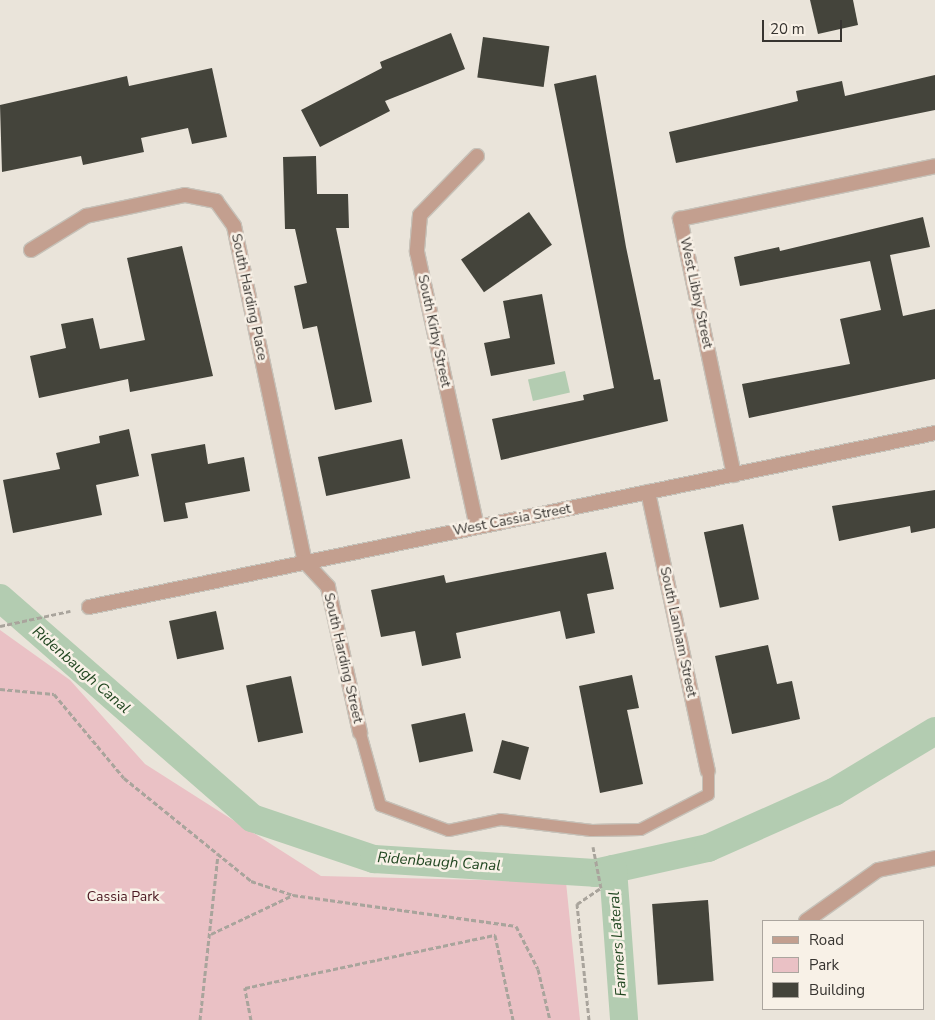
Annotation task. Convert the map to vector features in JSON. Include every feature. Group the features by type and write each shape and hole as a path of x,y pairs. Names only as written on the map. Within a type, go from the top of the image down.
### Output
{"street":[{"name":"South Kirby Street","path":"477,156 420,215 417,252 477,527"},
{"name":"West Libby Street","path":"734,475 680,219 935,166"},
{"name":"South Harding Place","path":"31,250 86,216 185,195 216,201 234,226 305,562"},
{"name":"West Cassia Street","path":"89,607 935,433"},
{"name":"South Lanham Street","path":"648,492 708,771"},
{"name":"South Harding Street","path":"305,562 328,587 360,733"},
{"path":"807,920 878,870 935,858"}],"lane":[{"path":"360,733 380,805 448,830 500,819 591,830 640,829 708,794 708,771"}],"path":[{"path":"0,626 89,607"},
{"path":"0,689 54,694 124,778 251,881 294,895 516,926 538,968 550,1020"},
{"path":"589,1020 577,904 601,888 592,842"},
{"path":"200,1020 211,934 218,853"},
{"path":"211,934 294,895"},
{"path":"252,1020 245,988 495,935 513,1020"}],"green space":[{"name":"Cassia Park","path":"0,630 70,680 145,764 321,876 566,882 580,1020 0,1020"}],"shaded area":[{"path":"565,371 570,392 533,401 528,380"}],"building":[{"path":"810,0 853,0 858,25 818,34"},
{"path":"451,33 465,69 385,101 390,111 320,147 301,110 382,68 380,62"},
{"path":"483,37 549,46 544,87 477,78"},
{"path":"212,68 227,137 192,144 188,128 141,138 144,152 83,165 81,156 2,172 0,105 127,76 129,86"},
{"path":"596,75 626,247 654,380 660,379 668,421 501,460 492,419 584,400 583,395 614,388 554,84"},
{"path":"935,75 935,110 676,163 669,132 798,101 796,91 842,81 845,96"},
{"path":"316,156 317,194 348,194 349,228 336,228 372,402 335,410 317,326 303,329 294,286 307,283 295,229 285,229 283,157"},
{"path":"529,212 552,245 484,292 461,260"},
{"path":"923,217 930,247 890,255 903,316 935,309 935,379 749,418 742,384 850,364 840,319 881,310 870,261 740,286 734,257 779,247 780,251"},
{"path":"182,246 213,376 130,392 128,379 39,398 30,356 66,348 61,324 93,318 100,349 145,340 127,258"},
{"path":"542,294 555,364 491,376 484,343 510,338 503,301"},
{"path":"129,429 139,476 96,485 102,515 13,533 3,480 60,469 56,453 100,443 99,436"},
{"path":"402,439 410,478 326,496 318,457"},
{"path":"205,444 208,464 244,457 250,491 185,503 188,518 164,522 151,454"},
{"path":"935,490 935,528 911,533 910,526 839,541 832,506"},
{"path":"743,524 759,599 720,608 704,532"},
{"path":"606,552 614,589 587,594 595,633 566,639 560,611 456,633 461,658 422,666 415,631 381,637 371,590 444,575 446,583"},
{"path":"216,611 224,649 177,659 169,621"},
{"path":"768,645 777,684 792,681 800,719 732,734 715,656"},
{"path":"632,675 639,708 627,710 643,784 600,793 579,686"},
{"path":"291,676 303,733 258,742 246,686"},
{"path":"465,713 473,751 419,763 411,724"},
{"path":"502,740 529,747 520,780 493,773"},
{"path":"708,900 714,981 658,985 652,904"}],"waterway":[{"name":"Ridenbaugh Canal","path":"0,598 252,818 374,859 595,873 708,848 834,792 935,731"},
{"name":"Farmers Lateral","path":"613,869 624,1020"}]}
